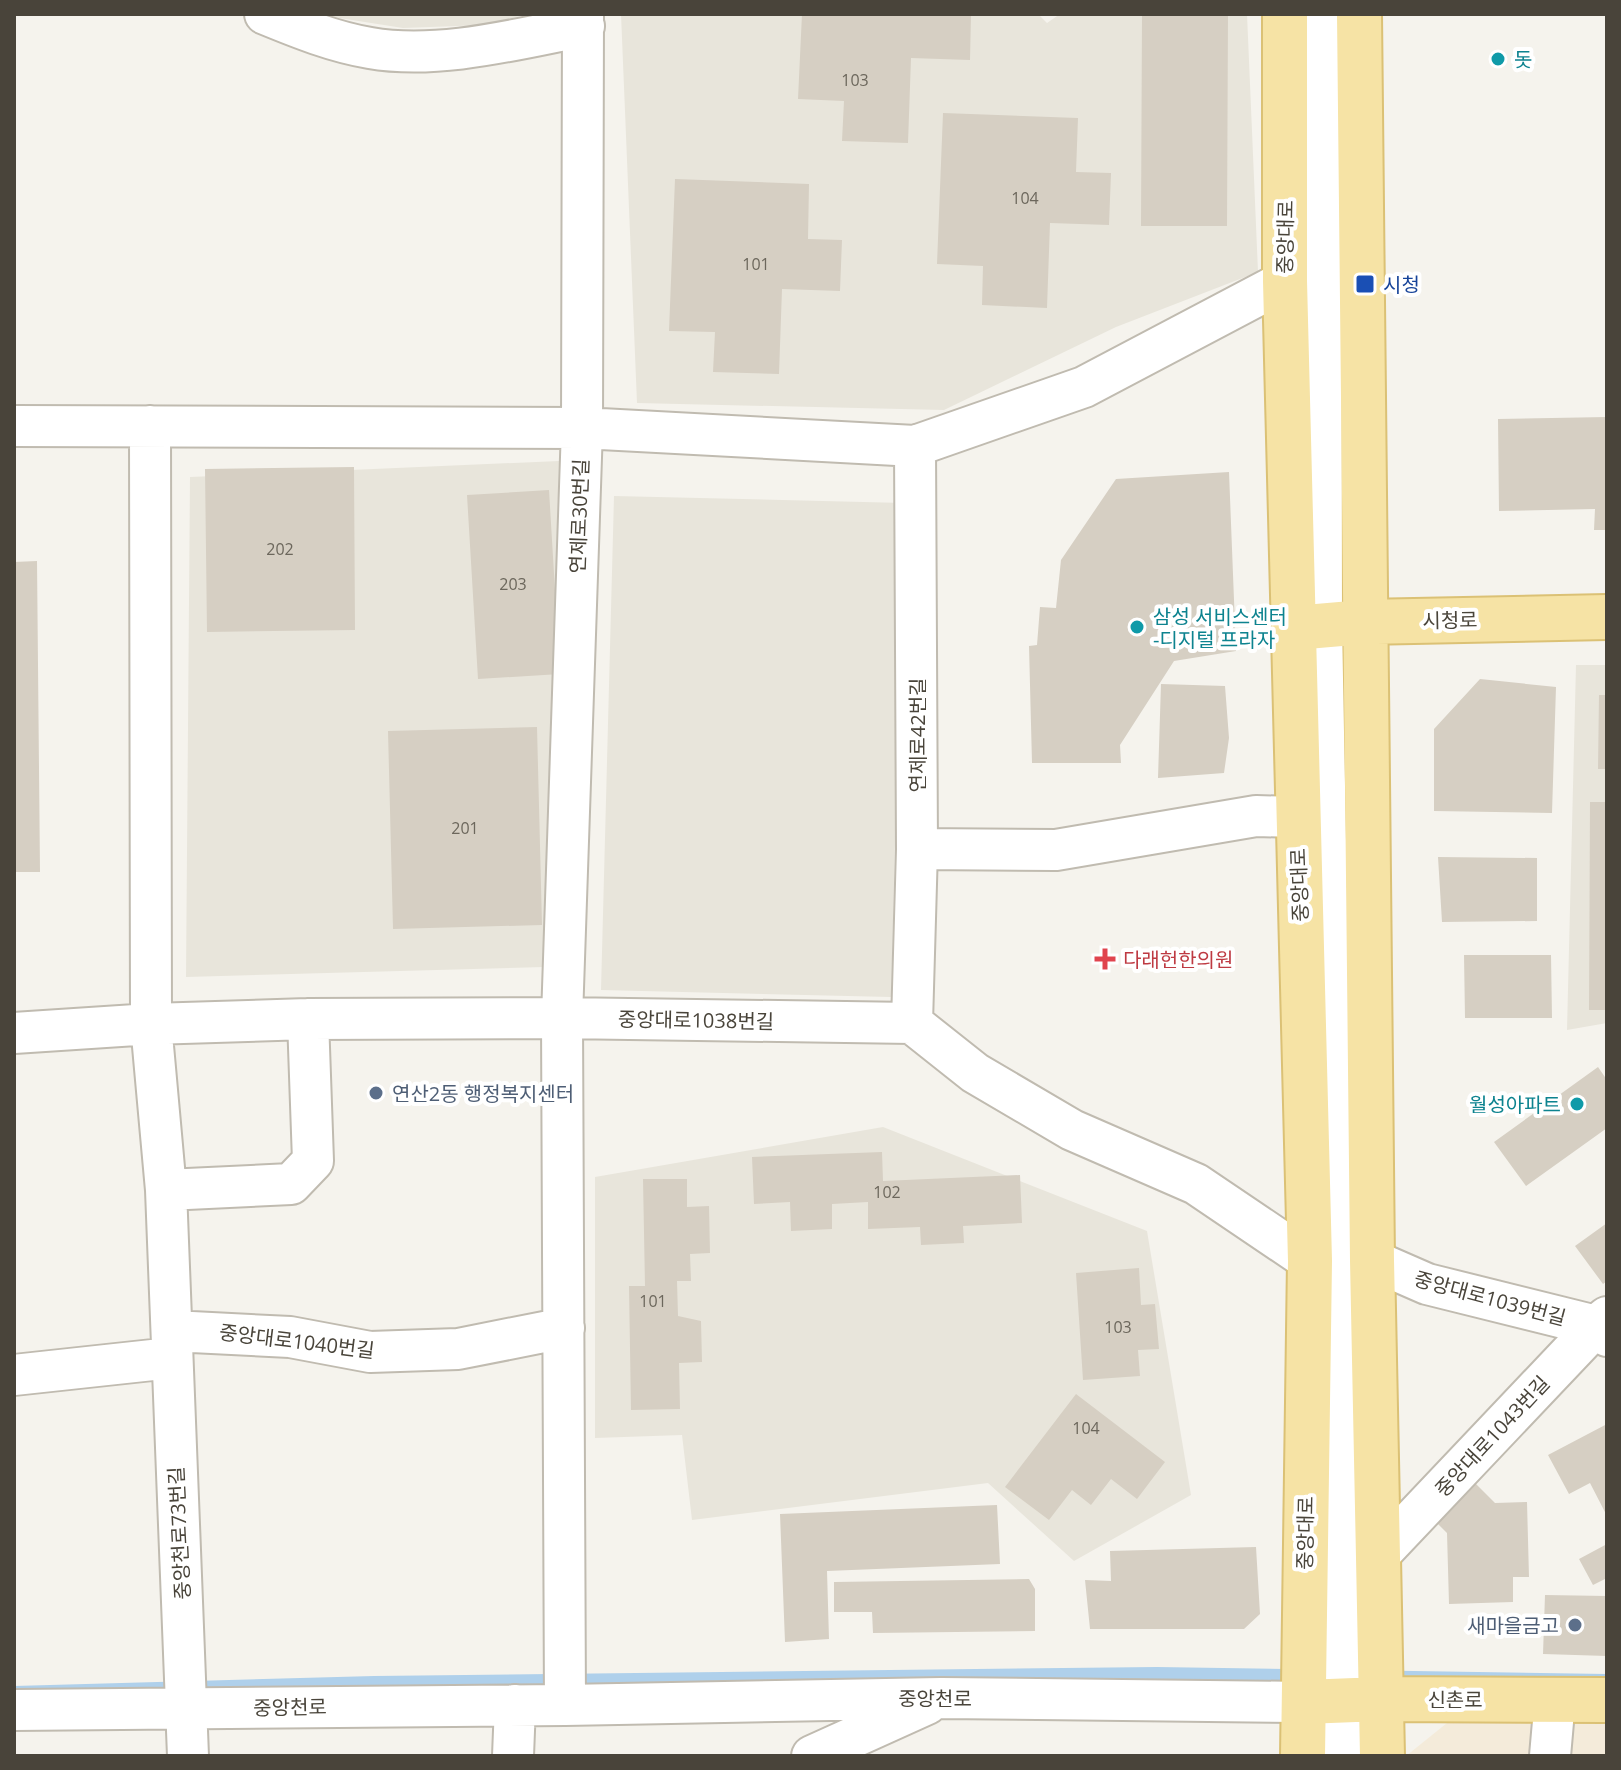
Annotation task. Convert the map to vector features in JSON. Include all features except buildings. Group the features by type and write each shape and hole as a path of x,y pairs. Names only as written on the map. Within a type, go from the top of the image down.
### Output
{"main road":[{"name":"중앙대로","path":"1285,14 1285,281 1327,625 1372,1260 1378,1556 1343,1701 1303,1756"},
{"name":"중앙대로","path":"1359,14 1327,625 1297,817 1310,1261 1343,1701 1382,1756"},
{"name":"시청로","path":"1327,625 1607,617"},
{"name":"신촌로","path":"1343,1701 1607,1700"}],"street":[{"path":"265,14 309,32 372,49 440,51 505,42 584,20"},
{"path":"1321,14 1343,1756"},
{"name":"연제로30번길","path":"564,1328 562,1018 582,428 584,20"},
{"path":"14,426 582,428 915,446 1084,387 1285,281"},
{"name":"중앙천로73번길","path":"150,426 151,1024 166,1190 188,1756"},
{"name":"연제로42번길","path":"912,1023 917,849 915,446"},
{"path":"917,849 1056,850 1256,816 1297,817"},
{"name":"중앙대로1038번길","path":"14,1033 151,1024 308,1019 562,1018 912,1023"},
{"path":"166,1190 291,1184 313,1161 308,1019"},
{"path":"912,1023 975,1073 1072,1130 1196,1184 1310,1261"},
{"name":"중앙대로1039번길","path":"1372,1260 1427,1284 1603,1327"},
{"name":"중앙대로1043번길","path":"1378,1556 1603,1327"},
{"path":"564,1328 565,1705"},
{"name":"중앙대로1040번길","path":"171,1344 290,1337 370,1352 458,1349 564,1328"},
{"path":"14,1375 171,1344"},
{"path":"812,1756 885,1741 941,1698"},
{"name":"중앙천로","path":"14,1710 941,1698 1343,1701"},
{"path":"1550,1756 1555,1699"},
{"path":"513,1756 515,1705"}],"shaded area":[{"path":"314,14 528,14 485,25 403,28"},
{"path":"621,14 1038,14 1047,23 1060,14 1247,14 1258,272 1116,327 944,410 637,403"},
{"path":"559,461 544,967 186,977 190,477"},
{"path":"614,496 904,503 891,997 601,990"},
{"path":"1576,665 1607,665 1607,1023 1567,1030"},
{"path":"883,1127 1147,1231 1191,1495 1074,1561 988,1483 692,1520 682,1435 595,1438 595,1177"},
{"path":"1607,1718 1607,1756 1406,1756 1447,1723"}],"water":[{"path":"1157,1667 1607,1674 1607,1714 1011,1716 14,1726 14,1686 374,1676"}],"place":[{"name":"돗","path":"1498,59"},
{"name":"시청","path":"1365,284"},
{"name":"삼성 서비스센터 -디지털 프라자","path":"1137,627"},
{"name":"다래헌한의원","path":"1105,959"},
{"name":"연산2동 행정복지센터","path":"376,1093"},
{"name":"월성아파트","path":"1577,1104"},
{"name":"새마을금고","path":"1575,1625"}]}
